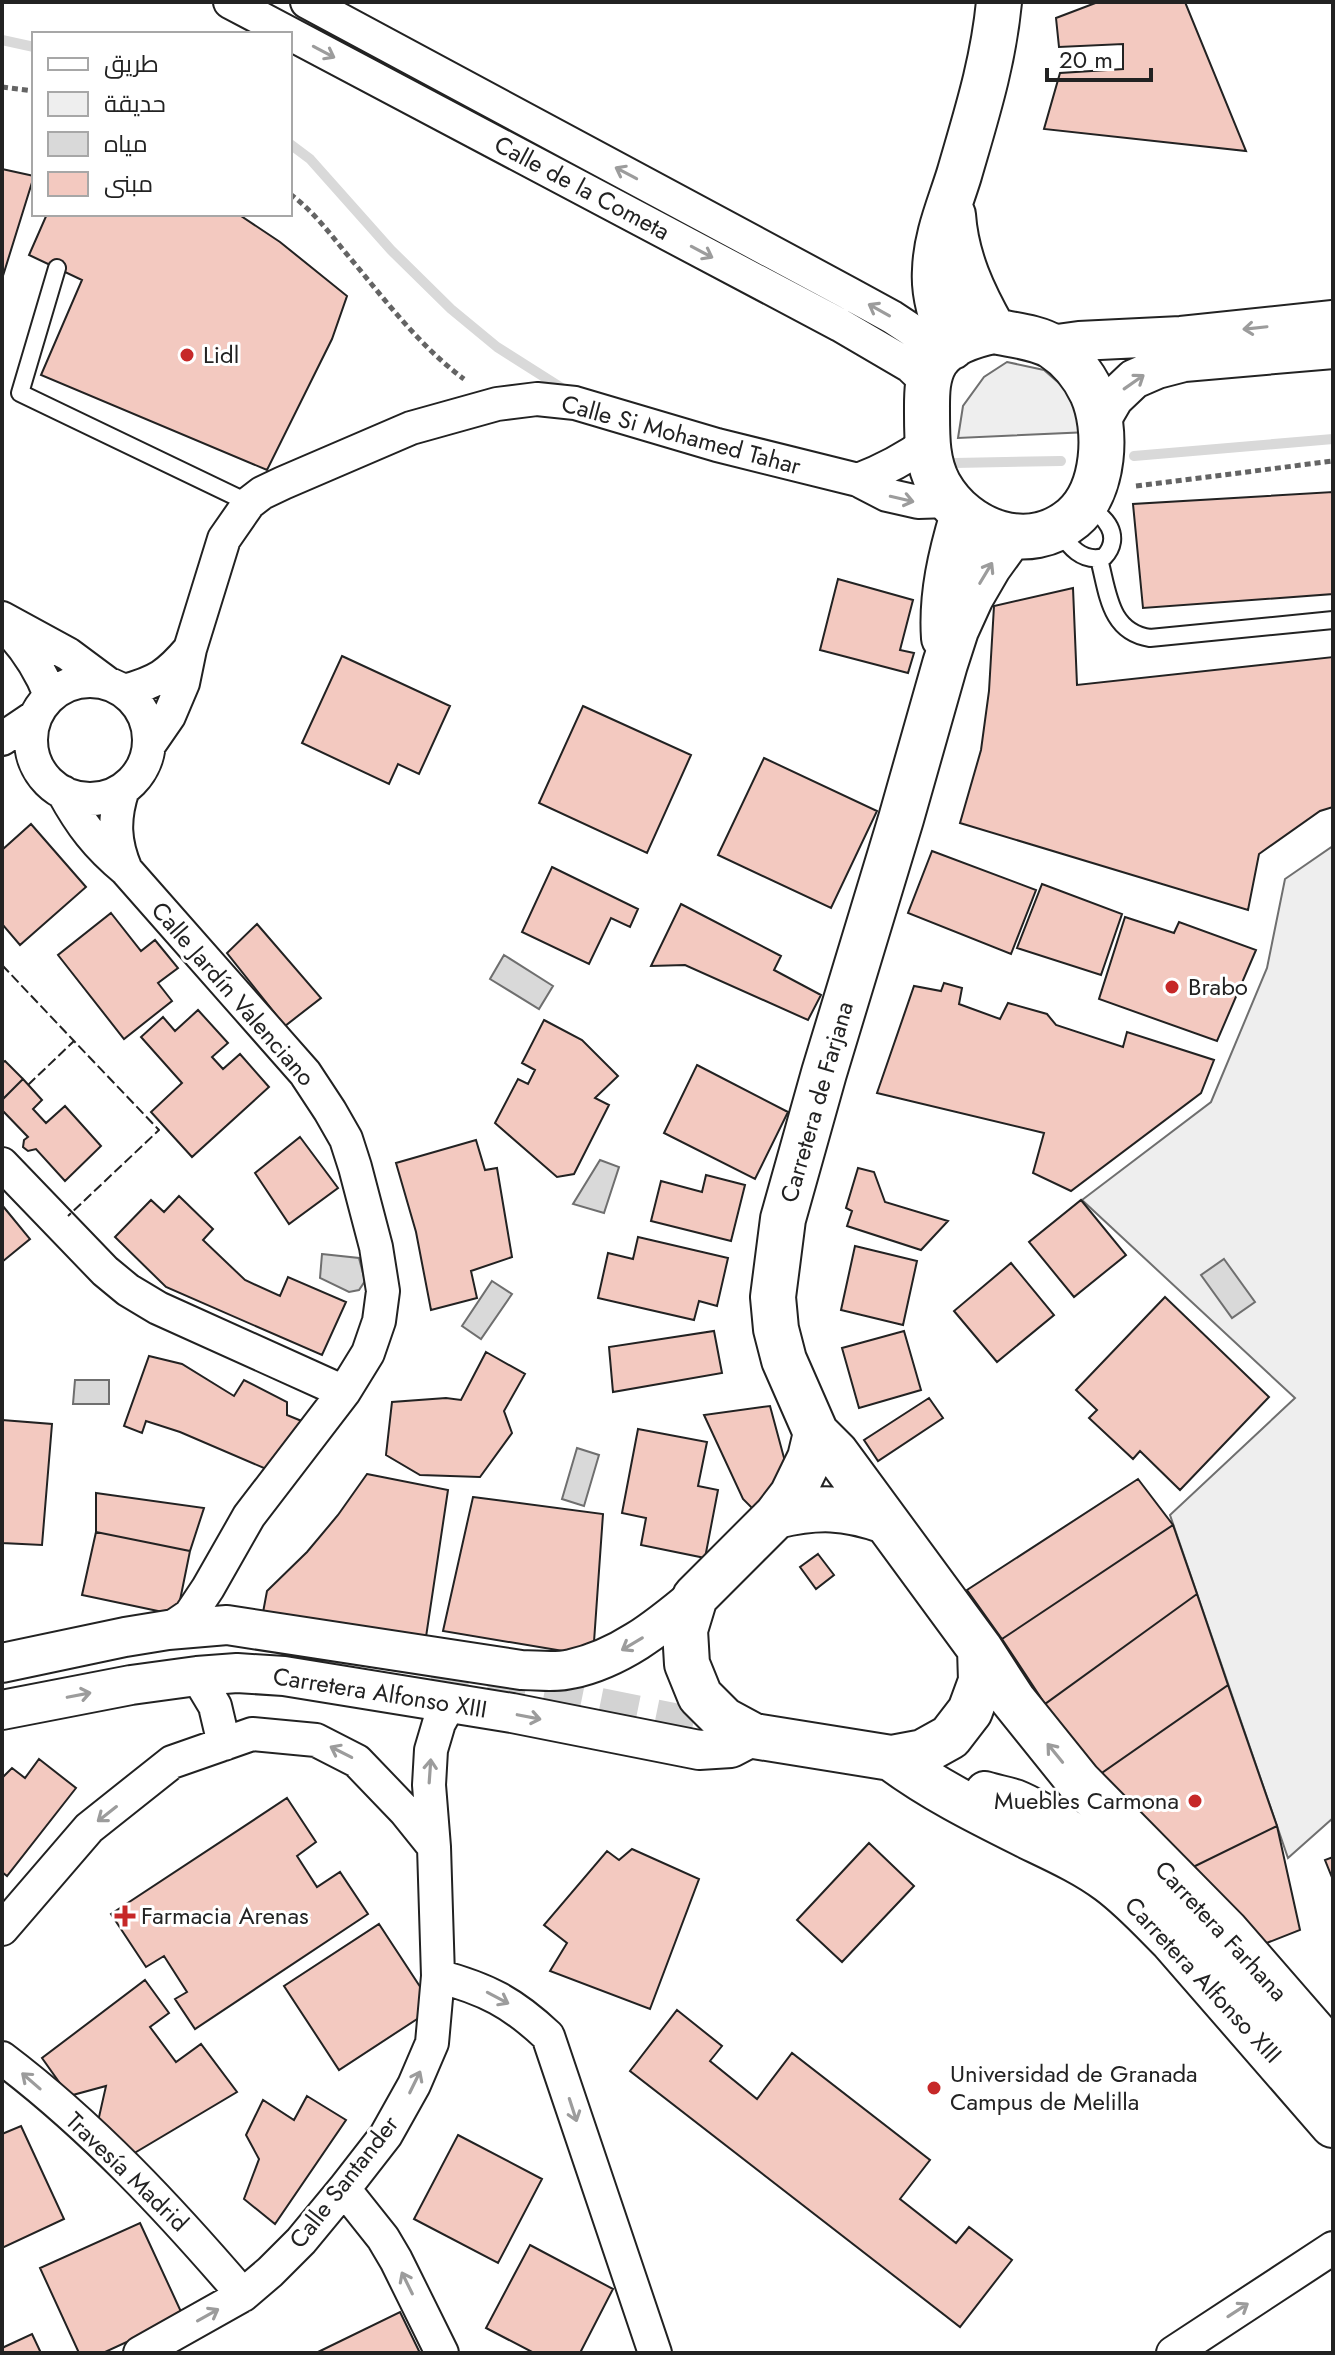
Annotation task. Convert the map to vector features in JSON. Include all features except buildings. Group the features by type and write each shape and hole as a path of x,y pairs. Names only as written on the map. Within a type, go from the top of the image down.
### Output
{"main road":[{"path":"942,360 965,339 994,331 1050,345 1077,368 1092,394 1100,422 1100,458 1097,484 1071,518 1034,536 1010,537 976,524 957,508 938,484 927,443 942,360 934,272 939,233 987,80 998,2"},
{"path":"952,197 954,232 963,267 976,300 994,331"},
{"name":"Carretera de Farjana","path":"945,664 945,588 957,508"},
{"name":"Carretera de Farjana","path":"885,1521 836,1453 816,1433 784,1360 776,1329 773,1297 783,1219 945,664 971,597 1010,537"},
{"path":"776,1516 803,1509 831,1508 858,1512 885,1521 980,1649 981,1681 976,1696 970,1711 950,1737 923,1752 891,1758 754,1736 724,1720 700,1696 687,1664 685,1630 695,1597 776,1516 792,1495 804,1472 816,1433"},
{"name":"Carretera Farhana","path":"980,1649 1020,1709 1079,1782 1226,1931 1333,2054"},
{"name":"Carretera Alfonso XIII","path":"891,1758 945,1794 1072,1858 1110,1882 1172,1940 1333,2125"}],"street":[{"name":"Calle de la Cometa","path":"230,2 287,32"},
{"name":"Calle de la Cometa","path":"307,2 892,317 942,360"},
{"name":"Calle de la Cometa","path":"292,35 840,325 910,366 942,360"},
{"path":"1050,345 1181,336 1333,320"},
{"path":"1100,422 1114,398 1134,379 1157,369 1184,362 1333,349"},
{"name":"Calle Si Mohamed Tahar","path":"149,745 169,716 183,683 190,649 224,539 249,503 283,483 411,428 497,404 537,399 575,403 717,445 858,480 887,495 957,508"},
{"path":"858,480 883,471 927,443"},
{"path":"2,621 68,654 139,706 147,725 149,745 141,770 123,789 103,798 83,799 63,792 45,778 34,759 31,738 43,706 40,670 25,646 2,621"},
{"name":"Calle Si Mohamed Tahar","path":"115,687 150,684 172,669 190,649"},
{"path":"2,739 63,687 77,682 115,687"},
{"name":"Calle Jardín Valenciano","path":"123,789 115,830 118,851 126,870"},
{"name":"Calle Jardín Valenciano","path":"63,792 100,848 126,870 305,1073 346,1139 376,1247 383,1291 379,1321 368,1353 344,1392 249,1516 190,1615 168,1630"},
{"path":"2,1164 105,1271 128,1290 158,1308 344,1392"},
{"path":"223,1559 227,1625"},
{"name":"Carretera Alfonso XIII","path":"2,1663 168,1630 227,1625 521,1670 568,1670 601,1661 632,1645 695,1597"},
{"name":"Carretera Alfonso XIII","path":"2,1684 111,1661 219,1650 327,1654 381,1662"},
{"name":"Carretera Alfonso XIII","path":"2,1710 131,1685 237,1673 284,1676 450,1703 699,1750 731,1748 754,1736"},
{"path":"197,1676 215,1706 224,1744"},
{"name":"Calle Santander","path":"140,2353 243,2295 301,2241 386,2135 420,2071 432,2043 438,1976 429,1785 431,1750 439,1723 450,1703"},
{"path":"2,1929 89,1828 172,1762 252,1734 316,1740 357,1761 405,1811 434,1847"},
{"name":"Carretera Alfonso XIII","path":"985,1791 1015,1799 1047,1815 1109,1856 1157,1894 1209,1947 1333,2090"},
{"path":"438,1976 469,1984 498,1997 525,2014 548,2036 650,2340 666,2353"},
{"name":"Travesía Madrid","path":"2,2058 131,2171 178,2219 243,2295"},
{"path":"344,2189 383,2238 442,2353"},
{"path":"1173,2353 1333,2248"}],"lane":[{"path":"57,268 20,393 249,503"},
{"path":"1096,511 1105,519 1111,530 1112,543 1108,552 1099,559 1087,558 1075,550 1071,518 1096,511"},
{"path":"1099,559 1115,615 1129,632 1138,636 1150,638 1333,620"}],"path":[{"path":"2,87 32,91"},
{"path":"292,196 311,212 416,336 446,365 497,404"},
{"path":"1071,518 1111,492 1134,486 1333,461"}],"green space":[{"path":"1007,362 1044,370 1076,398 1089,432 958,438 963,406 984,377"},
{"path":"1333,846 1333,1818 1288,1858 1170,1515 1295,1398 1082,1200 1211,1102 1267,968 1285,879"}],"water":[{"path":"504,955 553,986 539,1009 490,979"},
{"path":"600,1160 619,1167 604,1213 573,1204"},
{"path":"322,1254 359,1258 365,1281 359,1290 349,1292 320,1278"},
{"path":"1224,1259 1255,1302 1232,1318 1201,1275"},
{"path":"492,1281 512,1294 481,1339 462,1326"},
{"path":"75,1380 109,1380 109,1404 73,1404"},
{"path":"577,1448 599,1455 584,1506 562,1499"}],"waterway":[{"path":"2,40 32,47"},
{"path":"292,146 310,159 391,250 451,309 497,347 568,392"},
{"path":"1134,456 1333,439"},
{"path":"954,463 1061,461"}],"tunnel":[{"path":"432,1673 748,1737"}],"fence":[{"path":"2,965 74,1041"},
{"path":"28,1085 74,1041 159,1130 68,1216"}],"place":[{"name":"Lidl","path":"187,355"},
{"name":"Brabo","path":"1172,987"},
{"name":"Muebles Carmona","path":"1195,1801"},
{"name":"Farmacia Arenas","path":"125,1916"},
{"name":"Universidad de Granada Campus de Melilla","path":"934,2088"}]}
